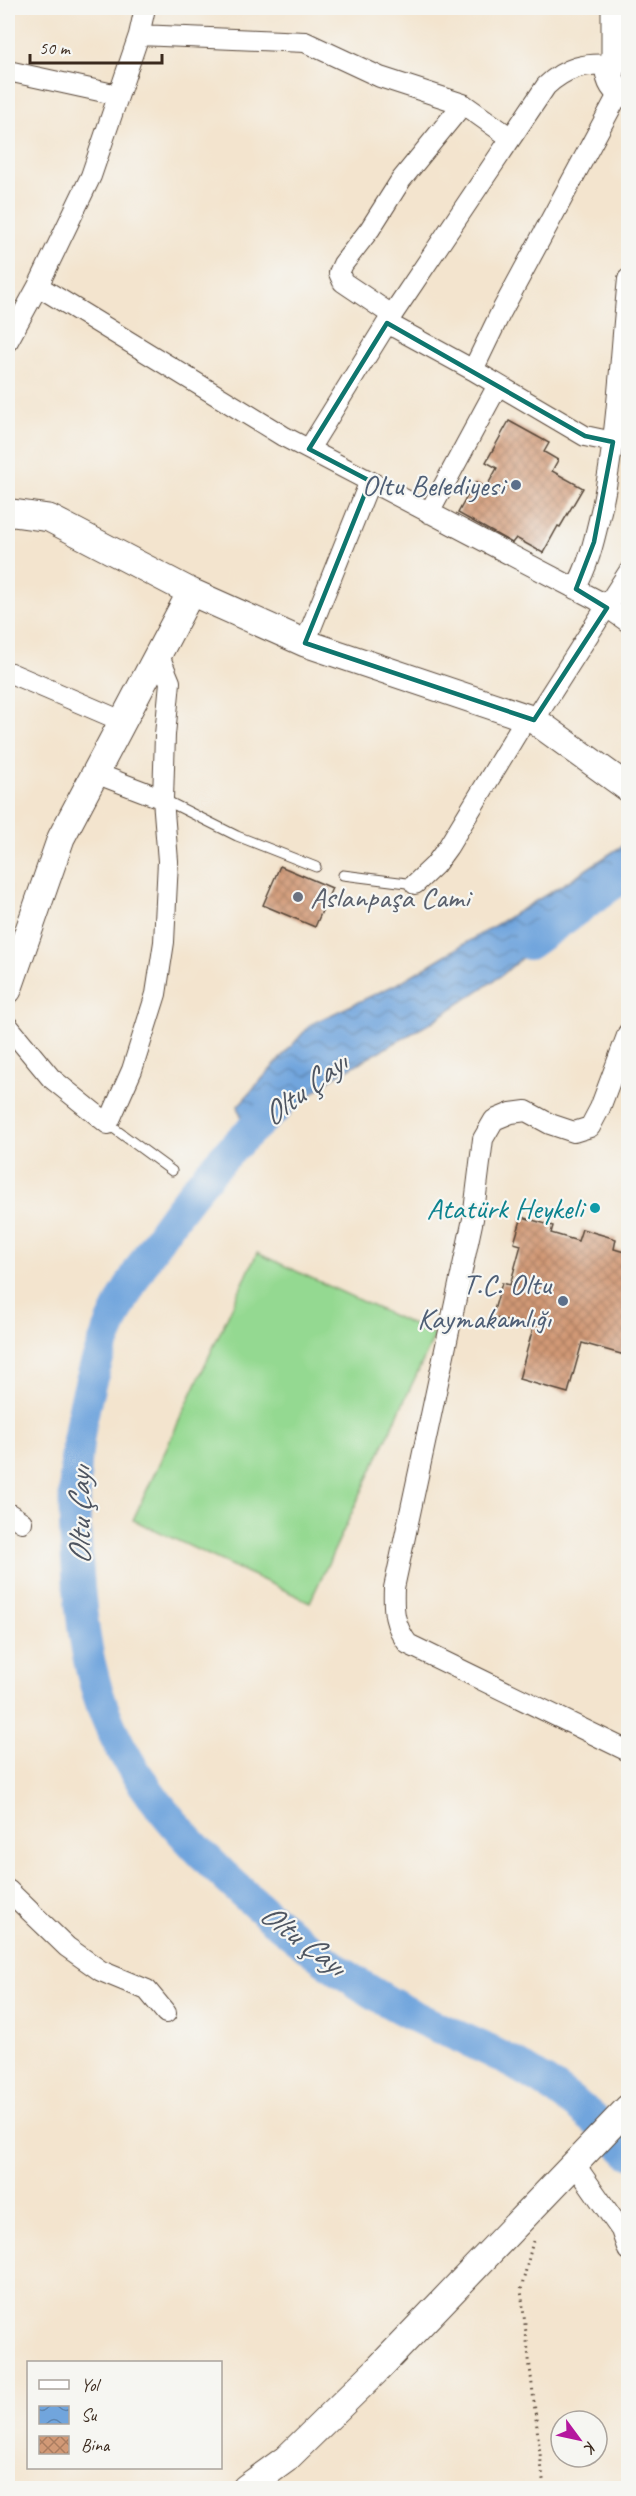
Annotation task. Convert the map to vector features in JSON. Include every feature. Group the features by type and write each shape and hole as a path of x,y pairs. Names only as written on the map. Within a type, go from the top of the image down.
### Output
{"street":[{"path":"8,340 38,285 91,176 139,35 145,8"},
{"path":"473,370 500,314 624,93 610,80 618,59 615,8"},
{"path":"139,35 305,42 380,76 463,104 511,138"},
{"path":"309,449 389,319 546,86 580,65 618,59"},
{"path":"8,71 118,95"},
{"path":"463,104 401,180 370,229 340,268 343,282 389,319 498,385 585,436 614,442"},
{"path":"575,589 586,568 594,542 614,442 626,342 628,279"},
{"path":"38,285 283,436 575,589 628,622"},
{"path":"429,513 498,385"},
{"path":"305,643 370,482"},
{"path":"8,514 49,518 191,592 305,643 530,719 628,788"},
{"path":"415,884 435,865 448,847 530,719 608,608 628,573"},
{"path":"8,990 61,838 191,592"},
{"path":"8,1026 51,1078 108,1124 132,1070 156,994 164,942 168,861 163,799 165,735 170,682 159,653"},
{"path":"8,672 122,721"},
{"path":"95,773 163,799"},
{"path":"628,1033 600,1108 590,1127 574,1132 550,1124 526,1112 511,1113 494,1120 483,1139 473,1219 394,1588 393,1612 398,1630 408,1644 628,1751"},
{"path":"8,1890 67,1947 101,1971 147,1990 166,2013"},
{"path":"246,2488 286,2459 576,2166 628,2108"},
{"path":"576,2166 621,2230 628,2250"}],"lane":[{"path":"163,799 237,836 316,867"},
{"path":"343,875 415,884"},
{"path":"108,1124 172,1171"}],"path":[{"path":"534,2236 521,2290 543,2488"}],"highlighted area":[{"path":"387,323 585,436 613,442 594,542 576,589 607,608 534,720 305,643 370,481 309,449"}],"green space":[{"path":"257,1253 435,1335 310,1602 133,1520"}],"water":[{"path":"628,842 628,885 573,913 502,975 430,1023 332,1078 249,1144 238,1106 311,1024 399,983 564,884"}],"building":[{"name":"Oltu Belediyesi","path":"509,421 549,443 544,452 558,460 552,471 583,488 543,553 516,538 512,543 458,513 475,482 486,488 497,468 486,462"},
{"name":"Aslanpaşa Cami","path":"280,866 332,888 315,927 263,905"},
{"name":"T.C. Oltu Kaymakamlığı","path":"522,1217 553,1226 551,1233 578,1241 582,1229 616,1239 614,1249 628,1253 628,1356 582,1343 568,1393 519,1379 533,1328 492,1317 502,1283 510,1285 521,1245 514,1243"}],"waterway":[{"name":"Oltu Çayı","path":"529,944 628,873"},
{"name":"Oltu Çayı","path":"277,1107 209,1173 179,1210 152,1249 128,1290 108,1333 92,1378 78,1442 75,1517 85,1640 102,1705 120,1746 159,1804 208,1859 262,1910 329,1963 377,1995 416,2017 498,2055 541,2080 587,2113 628,2152"}],"place":[{"name":"Oltu Belediyesi","path":"516,485"},
{"name":"Aslanpaşa Cami","path":"298,897"},
{"name":"Atatürk Heykeli","path":"595,1208"},
{"name":"T.C. Oltu Kaymakamlığı","path":"563,1301"}]}
